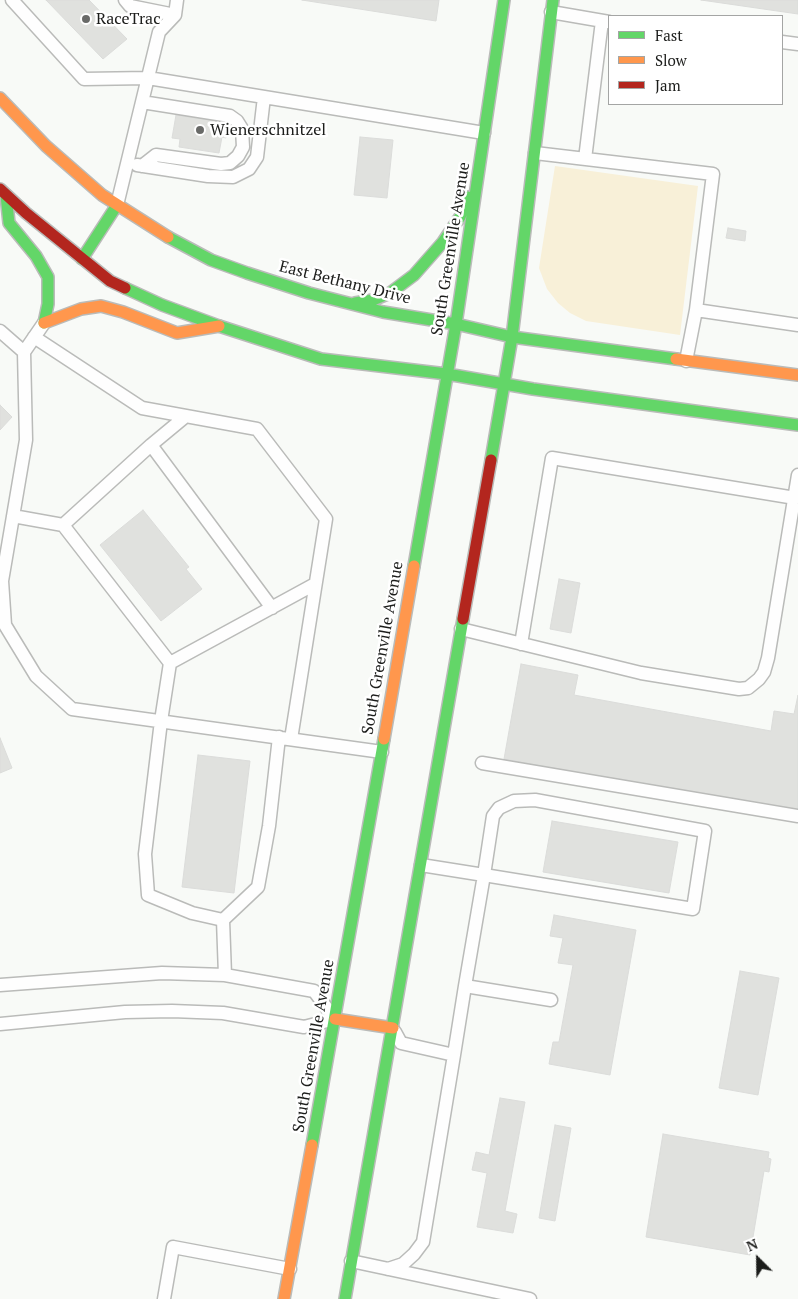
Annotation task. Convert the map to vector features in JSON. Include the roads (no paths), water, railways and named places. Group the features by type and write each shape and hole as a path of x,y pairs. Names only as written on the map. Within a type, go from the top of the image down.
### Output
{"main road":[{"name":"South Greenville Avenue","path":"284,1299 335,1019 456,324 504,0"},
{"path":"345,1299 512,337 552,6"},
{"name":"East Bethany Drive","path":"0,98 46,146 102,195 156,231 211,260 309,293 384,312 456,324 512,337 798,375"},
{"path":"350,303 373,300 390,293 415,274 443,242 460,217 480,166"},
{"path":"3,192 82,259 119,285 162,305 219,326 322,359 447,374 504,384 798,425"},
{"path":"3,192 9,223 36,256 48,276 48,304 44,323"},
{"path":"82,259 117,205"},
{"path":"44,323 81,309 101,306 123,312 177,334 219,326"},
{"path":"335,1019 393,1028"}],"lane":[{"path":"12,0 84,79 148,78 484,133"},
{"path":"125,0 130,6 175,15"},
{"path":"117,205 159,32 175,15 177,0"},
{"path":"552,6 606,22 585,159"},
{"path":"783,42 798,44"},
{"path":"127,163 208,176 232,177 249,169 257,157 264,97"},
{"path":"142,102 230,116 237,121 242,129 243,147 238,156 230,163 221,164 156,154 142,166"},
{"path":"535,153 713,174 696,310 686,361"},
{"path":"696,310 798,325"},
{"path":"44,323 24,352 26,440 13,516 5,534 2,582 5,625 36,676 72,709 382,752"},
{"path":"0,331 24,352"},
{"path":"34,337 142,408 257,429 326,519 258,887 223,920 225,975"},
{"path":"63,525 151,445 186,416"},
{"path":"151,445 272,608"},
{"path":"521,644 552,458 796,497"},
{"path":"461,629 641,674 734,689 748,688 759,680 764,672 768,658 796,497 798,475"},
{"path":"13,516 63,525 170,664 145,854 148,895 192,913 223,920"},
{"path":"170,664 315,584"},
{"path":"482,763 798,816"},
{"path":"388,1269 403,1264 423,1242 465,986 484,875 494,816 499,808 514,801 535,800 705,831 692,909 484,875 421,865"},
{"path":"0,985 162,973 225,975 314,992 335,1019 304,1027 223,1013 172,1011 125,1012 0,1024"},
{"path":"465,986 552,1000"},
{"path":"393,1028 401,1043 454,1055"},
{"path":"164,1299 173,1247 290,1269"},
{"path":"351,1261 530,1299"}],"place":[{"name":"RaceTrac","path":"86,19"},
{"name":"Wienerschnitzel","path":"200,130"}]}
